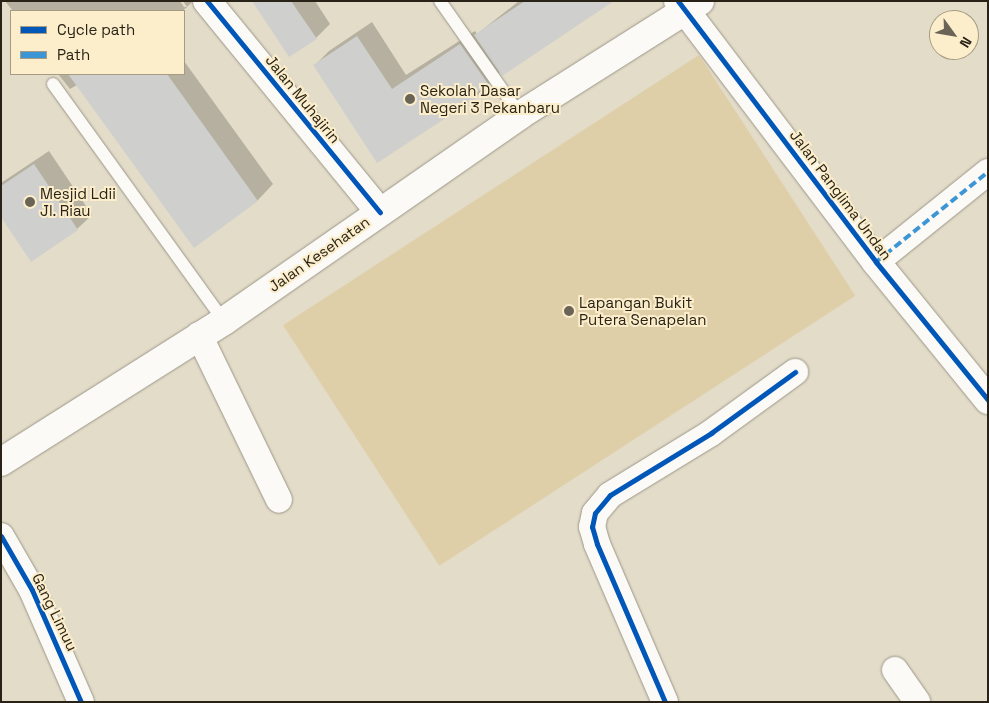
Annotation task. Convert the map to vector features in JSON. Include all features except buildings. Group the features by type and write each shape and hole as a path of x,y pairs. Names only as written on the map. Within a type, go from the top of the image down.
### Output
{"main road":[{"name":"Jalan Muhajirin","path":"207,1 380,212"},
{"name":"Jalan Kesehatan","path":"1,462 199,335 224,321 520,115 688,4"},
{"name":"Jalan Panglima Undan","path":"688,4 876,262 987,399"}],"street":[{"path":"876,262 988,172"},
{"path":"199,335 280,500"},
{"path":"664,702 597,544 592,527 595,513 610,495 711,433 795,372"},
{"name":"Gang Limuu","path":"1,536 32,590 81,702"},
{"path":"895,670 917,702"}],"lane":[{"path":"440,1 520,115"},
{"path":"53,84 224,321"}],"shaded area":[{"name":"Lapangan Bukit Putera Senapelan","path":"699,55 855,296 439,566 283,325"}],"marked path":[{"path":"876,262 988,172"}],"cycle path":[{"path":"207,1 380,212"},
{"path":"678,1 876,262 988,400"},
{"path":"665,702 597,544 592,527 595,513 610,495 711,433 795,372"},
{"path":"1,536 32,590 81,702"}],"place":[{"name":"Sekolah Dasar Negeri 3 Pekanbaru","path":"410,99"},
{"name":"Mesjid Ldii Jl. Riau","path":"30,202"},
{"name":"Lapangan Bukit Putera Senapelan","path":"569,311"}]}
